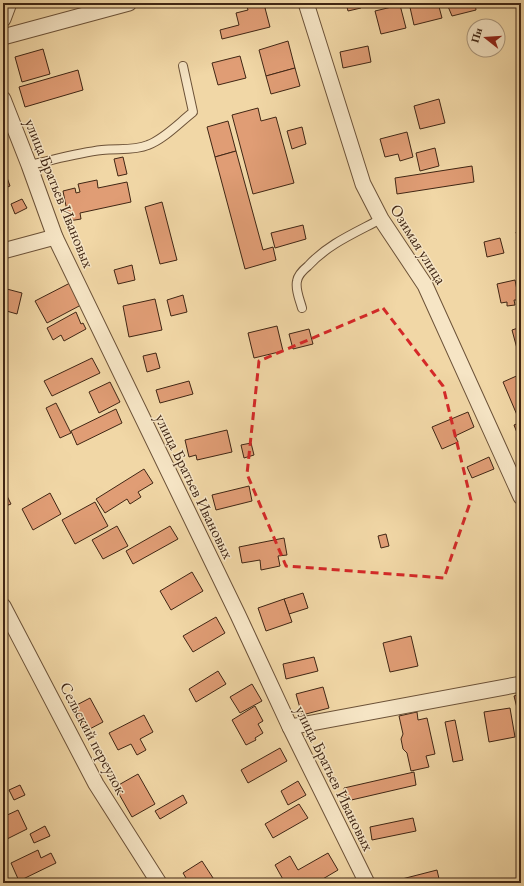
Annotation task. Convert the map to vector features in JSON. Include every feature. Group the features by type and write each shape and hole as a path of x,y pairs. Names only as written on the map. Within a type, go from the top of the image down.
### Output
{"street":[{"path":"3,19 9,3"},
{"path":"3,37 129,3"},
{"name":"Озимая улица","path":"306,3 363,184 381,219 425,285 521,497"},
{"name":"улица Братьев Ивановых","path":"3,99 55,237 290,727 367,883"},
{"path":"3,251 55,237"},
{"name":"Сельский переулок","path":"3,606 96,784 159,883"},
{"path":"290,727 521,684"}],"lane":[{"path":"29,165 86,152 114,148 135,148 158,140 193,112 183,66"},
{"path":"302,308 297,287 297,280 301,273 316,257 330,246 381,219"}],"highlighted area":[{"path":"383,308 443,386 471,500 444,578 286,566 247,474 259,361"}],"building":[{"path":"246,3 270,3 271,6 265,8 270,27 222,39 220,30 239,25 236,13 248,10"},
{"path":"346,3 360,3 361,8 348,11"},
{"path":"409,3 438,3 442,18 414,25"},
{"path":"475,3 476,10 452,16 447,4"},
{"path":"400,5 406,28 381,34 375,11"},
{"path":"288,41 295,68 266,76 259,50"},
{"path":"368,46 371,62 343,68 340,52"},
{"path":"43,49 50,74 22,82 15,57"},
{"path":"240,56 246,78 218,85 212,63"},
{"path":"295,68 300,86 271,94 266,76"},
{"path":"78,70 83,90 25,107 19,87"},
{"path":"439,99 445,123 420,129 414,106"},
{"path":"258,108 261,121 276,117 294,183 253,194 232,115"},
{"path":"228,121 236,151 215,157 207,127"},
{"path":"302,127 306,144 292,149 287,131"},
{"path":"407,132 413,157 400,161 398,154 385,157 380,139"},
{"path":"435,148 439,166 420,171 416,153"},
{"path":"236,151 263,250 273,247 276,260 245,269 215,157"},
{"path":"123,157 127,174 118,176 114,159"},
{"path":"472,166 474,182 397,194 395,178"},
{"path":"5,172 10,186 3,189 3,173"},
{"path":"97,180 98,188 127,182 131,202 80,213 81,219 69,221 63,191 75,188 76,193 80,192 78,184"},
{"path":"22,199 27,208 15,214 11,204"},
{"path":"162,202 177,260 160,264 145,207"},
{"path":"303,225 306,239 275,248 271,233"},
{"path":"521,230 521,243 519,243 516,232"},
{"path":"500,238 504,253 487,257 484,242"},
{"path":"132,265 135,280 118,284 114,270"},
{"path":"515,280 519,300 514,300 515,305 507,306 507,302 501,303 497,284"},
{"path":"70,283 81,305 47,323 35,301"},
{"path":"3,288 22,293 17,314 3,310"},
{"path":"183,295 187,312 171,316 167,300"},
{"path":"155,299 162,330 129,337 123,306"},
{"path":"76,312 81,324 83,323 86,329 64,341 61,335 53,340 47,328"},
{"path":"277,326 283,351 254,358 248,333"},
{"path":"521,327 521,355 519,356 512,330"},
{"path":"309,329 313,344 293,349 289,334"},
{"path":"156,353 160,368 147,372 143,356"},
{"path":"92,358 100,373 52,396 44,381"},
{"path":"521,374 521,413 517,415 503,382"},
{"path":"189,381 193,394 160,403 156,390"},
{"path":"110,382 120,402 99,413 89,392"},
{"path":"56,403 71,433 60,438 46,408"},
{"path":"116,409 122,423 77,445 71,431"},
{"path":"468,412 474,427 455,436 458,442 442,449 432,427"},
{"path":"521,422 521,443 514,425"},
{"path":"227,430 232,452 197,460 196,455 189,457 185,440"},
{"path":"251,443 254,455 244,458 241,445"},
{"path":"489,457 494,469 472,478 467,467"},
{"path":"144,469 153,483 138,492 141,497 130,504 127,499 105,513 96,499"},
{"path":"249,486 252,501 216,510 212,495"},
{"path":"3,488 11,504 3,507"},
{"path":"50,493 61,514 33,530 22,509"},
{"path":"95,502 108,526 75,544 62,520"},
{"path":"3,507 7,514 3,516"},
{"path":"117,526 128,546 103,559 92,540"},
{"path":"170,526 178,539 133,564 126,551"},
{"path":"386,534 389,546 381,548 378,536"},
{"path":"284,538 287,555 278,556 280,566 261,570 260,560 242,563 239,547"},
{"path":"192,572 203,591 171,610 160,591"},
{"path":"303,593 308,608 289,614 284,599"},
{"path":"284,599 292,622 266,631 258,608"},
{"path":"216,617 225,633 193,652 183,636"},
{"path":"411,636 418,666 390,672 383,643"},
{"path":"314,657 318,671 286,679 283,664"},
{"path":"218,671 226,684 196,702 189,689"},
{"path":"252,684 262,701 240,713 230,697"},
{"path":"323,687 329,708 302,715 296,694"},
{"path":"521,694 521,716 519,716 514,696"},
{"path":"90,698 103,722 84,732 71,708"},
{"path":"255,706 263,721 258,724 263,733 255,738 256,740 246,745 232,720"},
{"path":"510,708 515,737 489,742 484,712"},
{"path":"417,712 418,720 427,718 435,754 426,756 429,767 411,771 407,753 403,749 401,739 403,734 399,716"},
{"path":"144,715 153,732 140,739 146,750 137,755 131,744 118,750 109,733"},
{"path":"455,720 463,760 453,762 445,722"},
{"path":"280,748 287,761 248,783 241,770"},
{"path":"414,772 416,785 347,801 344,788"},
{"path":"138,774 155,804 132,817 115,787"},
{"path":"298,781 306,795 288,805 281,791"},
{"path":"20,785 25,795 14,800 9,790"},
{"path":"183,795 187,803 160,819 155,811"},
{"path":"299,804 308,818 273,838 265,824"},
{"path":"18,810 27,829 3,841 3,817"},
{"path":"413,818 416,831 372,840 370,827"},
{"path":"45,826 50,836 34,843 30,834"},
{"path":"38,850 41,858 51,853 56,863 19,881 11,863"},
{"path":"328,853 338,870 316,883 285,883 275,865 290,856 298,870"},
{"path":"202,861 215,881 213,883 189,883 183,873"},
{"path":"437,870 440,883 403,883 402,879"}]}
